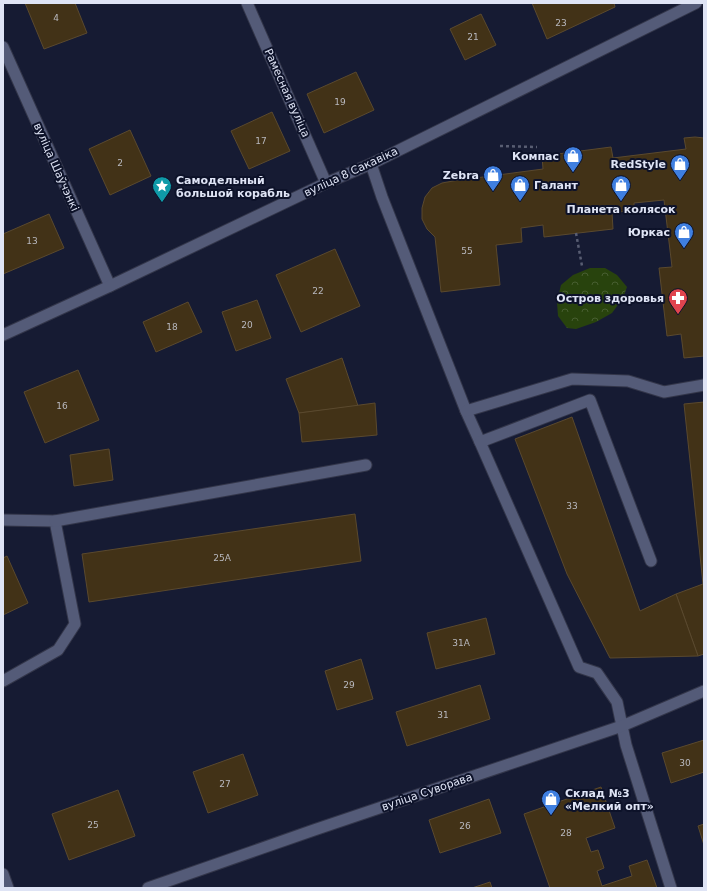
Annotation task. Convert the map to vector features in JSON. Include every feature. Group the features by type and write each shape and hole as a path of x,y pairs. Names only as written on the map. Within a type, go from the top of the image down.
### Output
{"street":[{"name":"Рамесная вуліца","path":"247,3 326,184"},
{"name":"вуліца 8 Сакавіка","path":"3,335 371,164 696,3"},
{"name":"вуліца Шаўчэнкі","path":"3,47 110,286"},
{"path":"371,164 382,197 466,411 579,667 597,673 617,702 626,746 671,888"},
{"path":"466,411 572,379 628,381 664,392 704,385"},
{"path":"480,442 590,400 651,562"},
{"path":"3,520 55,521 366,465"},
{"path":"3,681 58,650 75,624 55,521"},
{"name":"вуліца Суворава","path":"148,888 622,726 704,691"},
{"path":"3,874 8,888"}],"path":[{"path":"500,146 537,147"},
{"path":"576,233 582,266"}],"green space":[{"path":"590,268 605,268 617,275 627,287 623,298 612,313 596,322 576,329 567,328 558,316 557,302 561,285 573,275"}],"building":[{"path":"25,3 75,3 87,33 44,49"},
{"path":"532,3 614,3 615,7 547,39"},
{"path":"481,14 496,45 465,60 450,29"},
{"path":"356,72 374,110 324,133 307,94"},
{"path":"272,112 290,151 249,169 231,131"},
{"path":"130,130 151,176 110,195 89,149"},
{"path":"684,138 704,138 704,356 684,358 681,334 667,336 659,268 672,267 664,200 634,203 634,210 612,213 613,229 544,237 543,225 521,228 522,242 496,245 500,285 441,292 435,237 427,229 422,219 422,208 425,197 432,188 442,183 453,181 543,169 542,156 611,147 613,158 686,149"},
{"path":"49,214 64,248 3,274 3,234"},
{"path":"335,249 360,306 301,332 276,275"},
{"path":"257,300 271,338 236,351 222,312"},
{"path":"188,302 202,332 156,352 143,322"},
{"path":"342,358 358,406 299,413 286,379"},
{"path":"78,370 99,420 45,443 24,392"},
{"path":"704,402 704,654 698,656 676,594 703,584 684,404"},
{"path":"375,403 377,435 302,442 299,413"},
{"path":"572,417 640,611 676,594 698,656 610,658 567,574 515,439"},
{"path":"109,449 113,480 74,486 70,455"},
{"path":"355,514 361,561 89,602 82,554"},
{"path":"7,556 28,603 3,615 3,558"},
{"path":"486,618 495,654 436,669 427,633"},
{"path":"361,659 373,699 337,710 325,671"},
{"path":"480,685 490,719 407,746 396,712"},
{"path":"704,740 704,772 671,783 662,753"},
{"path":"243,754 258,795 208,813 193,772"},
{"path":"601,787 615,828 586,838 591,852 598,850 604,868 597,871 602,886 632,876 629,866 647,860 657,888 550,888 524,814"},
{"path":"118,790 135,836 69,860 52,814"},
{"path":"489,799 501,833 440,853 429,820"},
{"path":"704,824 704,845 698,826"},
{"path":"490,882 492,888 472,888"}],"place":[{"name":"Компас","path":"573,173"},
{"name":"RedStyle","path":"680,181"},
{"name":"Zebra","path":"493,192"},
{"name":"Галант","path":"520,202"},
{"name":"Планета колясок","path":"621,202"},
{"name":"Самодельный большой корабль","path":"162,203"},
{"name":"Юркас","path":"684,249"},
{"name":"Остров здоровья","path":"678,315"},
{"name":"Склад №3 «Мелкий опт»","path":"551,816"}]}
